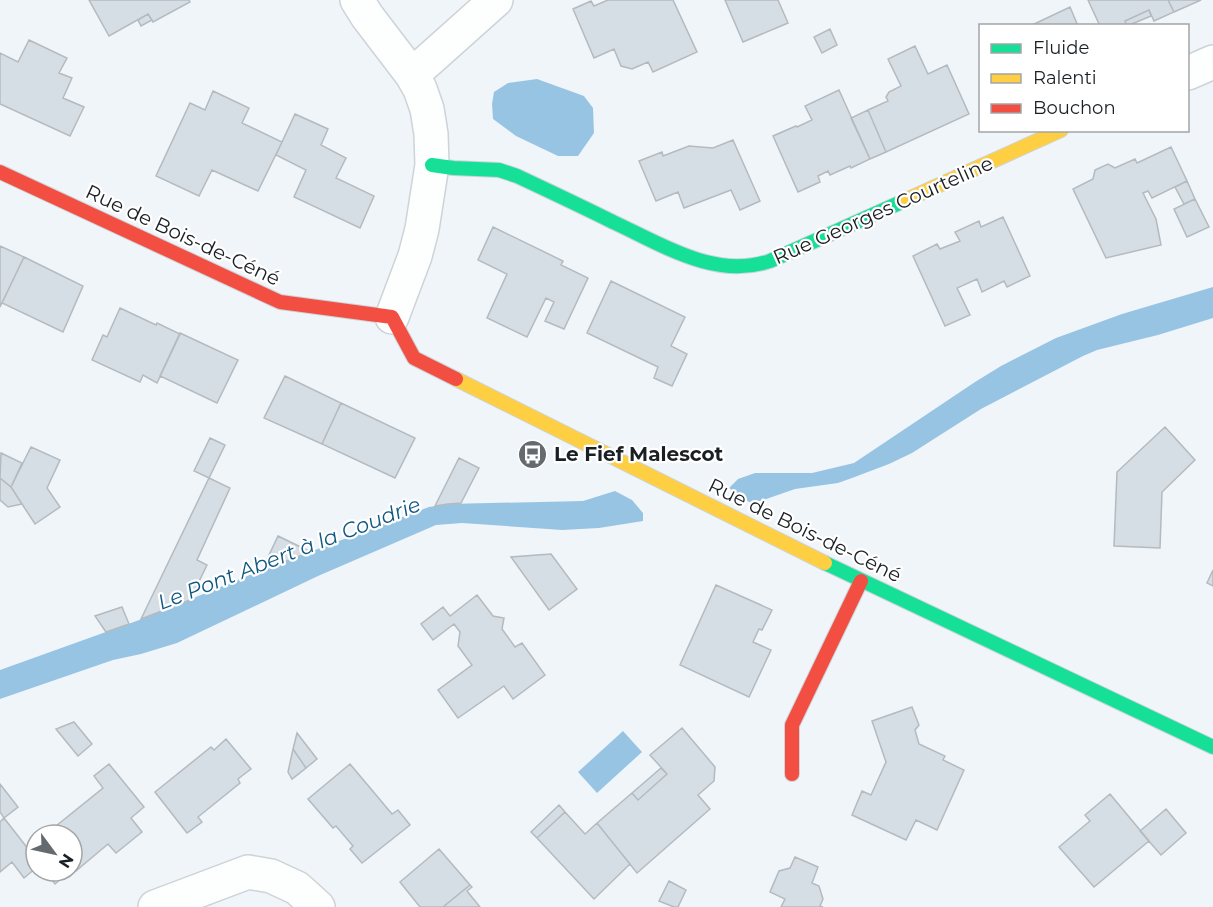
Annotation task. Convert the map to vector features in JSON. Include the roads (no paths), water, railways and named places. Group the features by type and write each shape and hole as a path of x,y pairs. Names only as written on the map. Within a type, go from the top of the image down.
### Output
{"street":[{"path":"357,0 420,89 427,109 431,134 432,165 422,229 416,256 392,317"},
{"path":"412,75 496,0"},
{"path":"1189,73 1213,62"},
{"name":"Rue Georges Courteline","path":"432,165 499,170 517,176 688,257 715,264 758,265 1056,132"},
{"name":"Rue de Bois-de-Céné","path":"0,172 280,302 392,317 414,358 861,581 1213,747"},
{"path":"792,774 792,726 861,581"},
{"path":"155,907 248,872 271,876 297,888 318,907"}],"water":[{"path":"537,79 584,96 593,108 594,133 578,156 558,156 516,136 493,119 494,92 508,83"},
{"path":"1213,287 1213,318 1097,350 1083,356 981,409 912,453 889,464 838,483 795,489 752,504 729,488 738,479 755,473 812,473 854,463 975,382 1056,338 1122,314"},
{"path":"615,491 632,500 643,513 643,521 599,528 562,530 462,523 436,525 318,576 177,643 113,660 0,699 0,670 142,619 262,570 429,507 448,504 583,501"},
{"path":"623,731 642,752 597,793 578,772"}],"place":[{"name":"Le Fief Malescot","path":"533,454"}],"water label":[{"name":"Le Pont Abert à la Coudrie","path":"289,553"}]}
